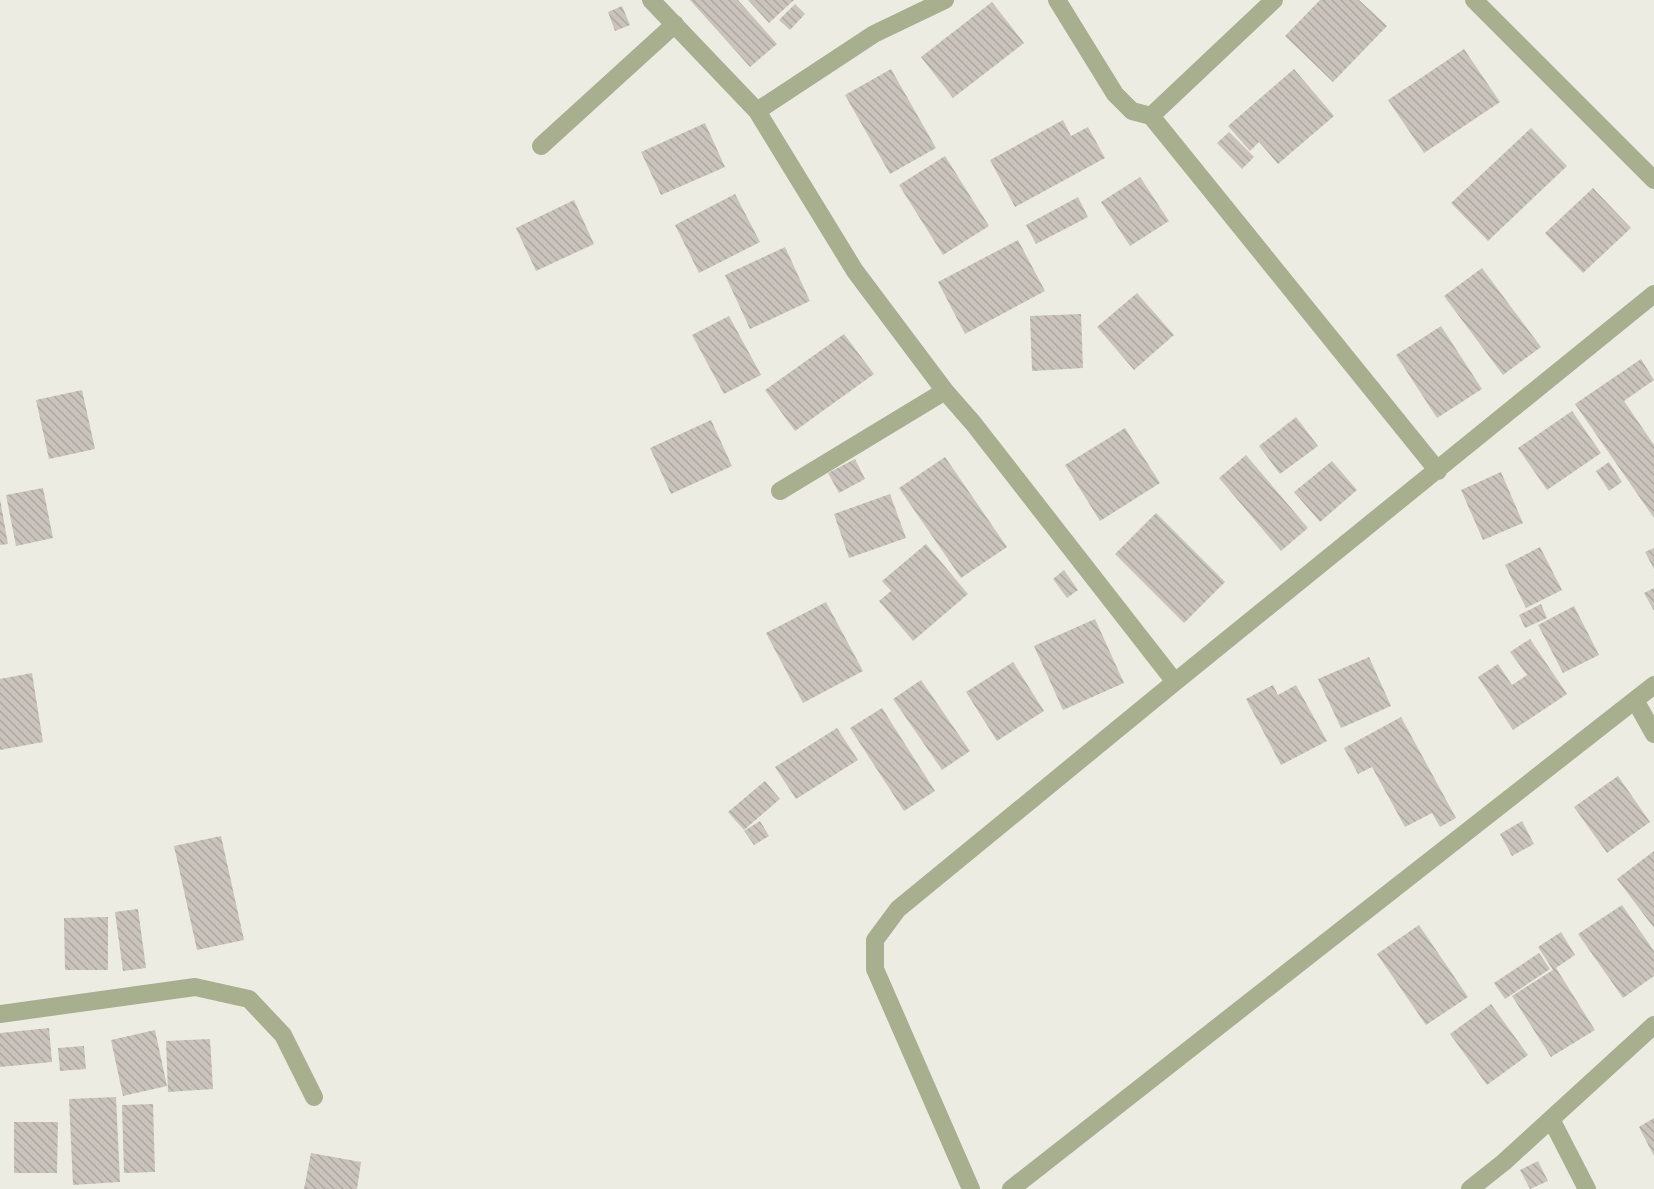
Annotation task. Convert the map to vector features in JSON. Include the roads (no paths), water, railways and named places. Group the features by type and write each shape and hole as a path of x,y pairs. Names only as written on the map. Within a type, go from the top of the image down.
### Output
{"street":[{"path":"651,0 757,111 855,271 945,391 973,423 1174,682"},
{"path":"757,111 874,34 945,0"},
{"path":"1058,0 1115,94 1132,111 1151,116 1438,471"},
{"path":"1151,116 1274,0"},
{"path":"1474,0 1654,180"},
{"path":"542,146 675,24"},
{"path":"971,1189 875,969 875,940 898,909 1174,682 1438,471 1654,294"},
{"path":"780,491 945,391"},
{"path":"1011,1189 1654,685"},
{"path":"1635,700 1654,734"},
{"path":"0,1014 195,987 249,999 283,1035 314,1097"},
{"path":"1470,1189 1654,1025"},
{"path":"1551,1119 1587,1189"}]}
